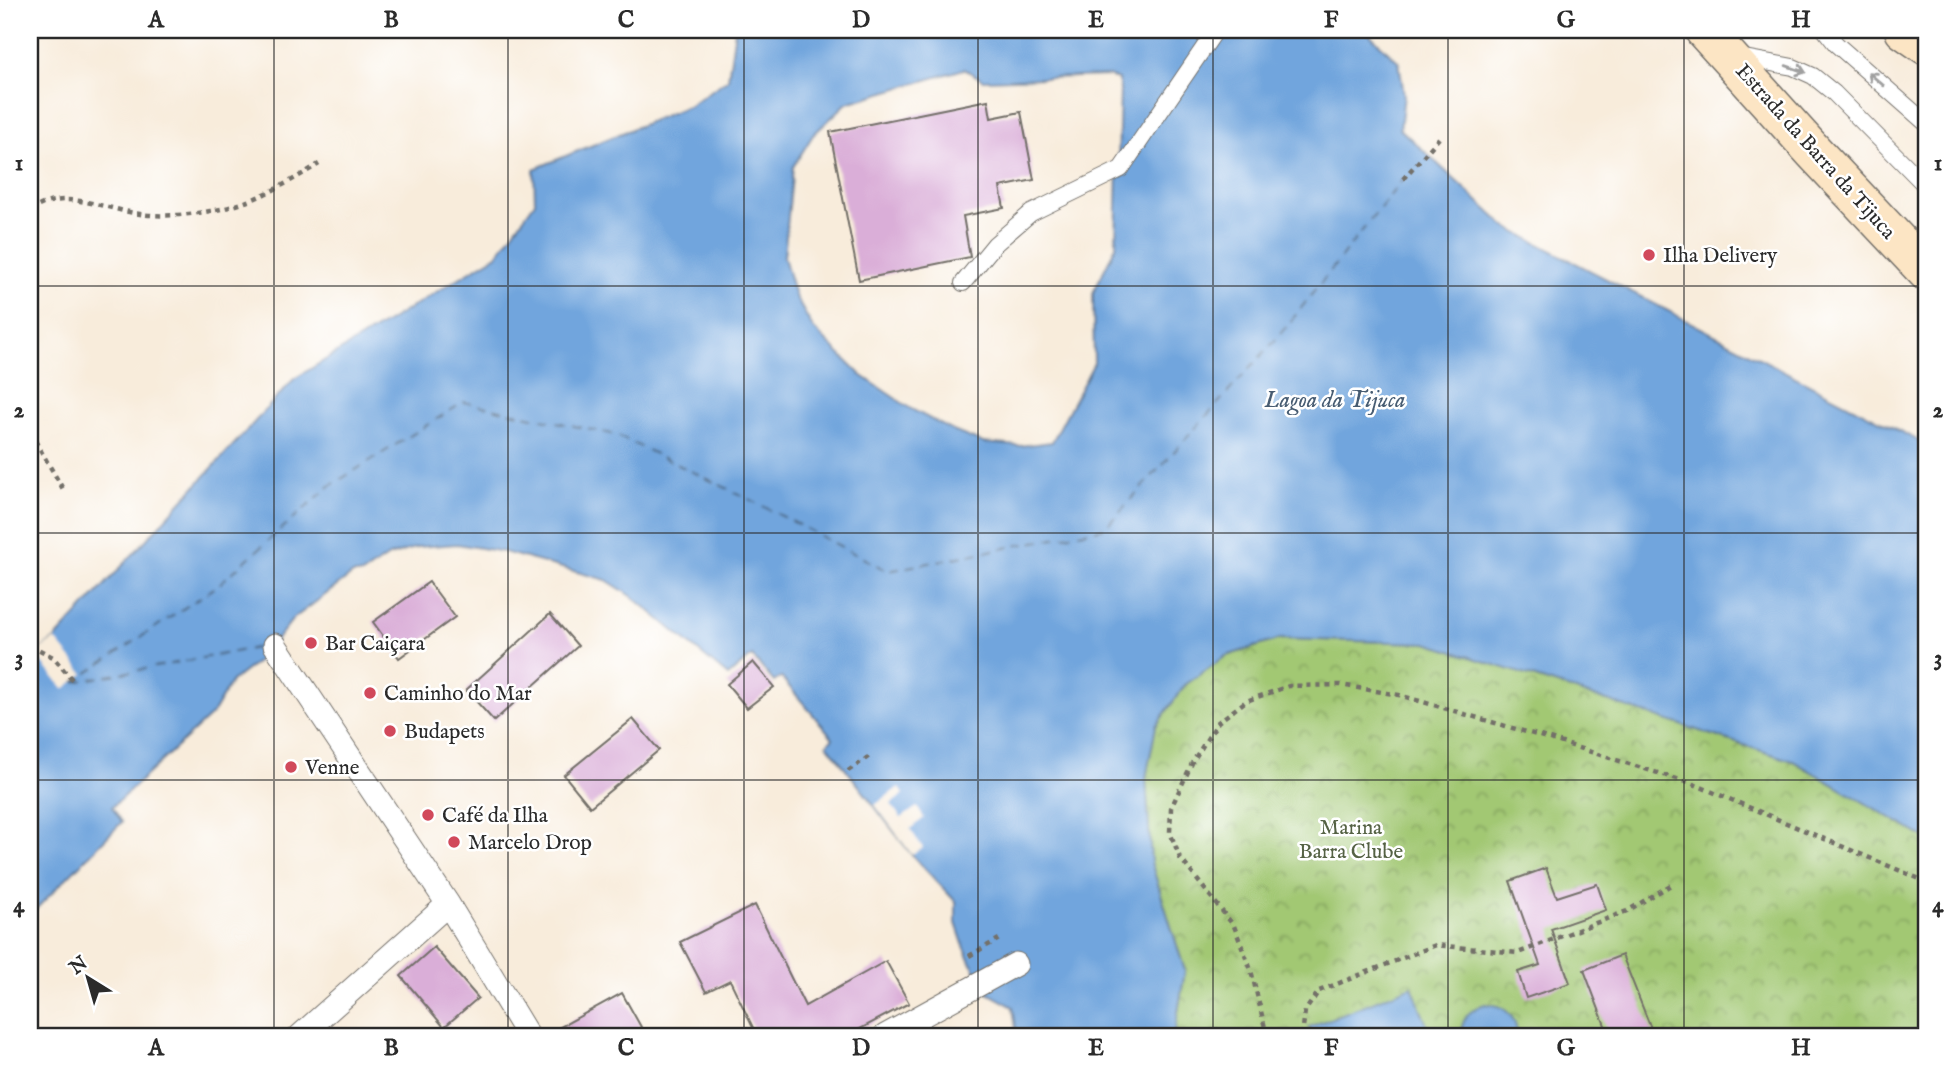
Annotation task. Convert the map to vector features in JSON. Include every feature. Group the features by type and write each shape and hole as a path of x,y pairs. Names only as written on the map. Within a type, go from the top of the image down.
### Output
{"main road":[{"path":"1904,30 1927,46"},
{"name":"Estrada da Barra da Tijuca","path":"1716,43 1927,272"}],"street":[{"path":"275,645 448,904 528,1036"},
{"path":"300,1036 448,904"},
{"path":"885,1036 1016,964"}],"lane":[{"path":"963,283 995,244 1031,213 1121,169 1216,30"},
{"path":"1825,30 1836,44 1927,124"},
{"path":"1716,43 1813,76 1834,93 1927,187"}],"path":[{"path":"1403,179 1438,138"},
{"path":"30,211 40,205 66,199 141,214 211,211 267,194 319,164"},
{"path":"30,432 63,489"},
{"path":"30,652 38,649 53,657 74,682"},
{"path":"1267,1036 1251,970 1234,926 1180,858 1170,832 1171,808 1193,761 1219,722 1246,701 1289,686 1341,685 1399,695 1539,736 1696,785 1927,882"},
{"path":"848,771 871,755"},
{"path":"1302,1036 1305,1011 1319,991 1436,945 1518,953 1627,911 1674,883"},
{"path":"969,956 999,939"}],"green space":[{"name":"Marina Barra Clube","path":"1280,639 1427,643 1793,761 1927,839 1927,1036 1174,1036 1185,971 1151,862 1146,778 1156,726 1185,685 1226,656"}],"water":[{"name":"Lagoa da Tijuca","path":"735,30 1365,30 1399,62 1404,95 1400,129 1506,227 1927,445 1927,839 1793,761 1427,643 1280,639 1226,656 1185,685 1156,726 1146,778 1151,862 1185,971 1174,1036 1017,1036 1013,1007 988,993 977,975 956,923 956,902 912,855 827,744 833,738 781,677 774,682 752,656 728,676 633,597 606,580 504,552 457,544 418,547 389,556 362,574 353,574 293,619 262,658 231,682 212,714 112,807 122,822 30,915 30,657 55,639 294,379 497,255 535,202 534,169 688,106 728,79","holes":["964,69 984,80 1109,76 1118,80 1120,89 1116,246 1093,293 1094,363 1052,442 1019,446 983,443 911,409 861,375 813,328 795,296 784,257 793,167 813,135 847,103"]},
{"path":"1412,986 1431,1036 1312,1036 1309,1027"},
{"path":"1485,1004 1498,1006 1508,1013 1515,1023 1517,1036 1461,1036 1462,1025 1467,1016"}],"pier":[{"path":"55,639 84,674 64,689 34,653"},
{"path":"899,787 904,794 891,804 901,818 917,807 924,818 910,829 923,848 912,855 875,805"}],"building":[{"path":"988,100 991,118 1021,112 1034,180 1000,187 1004,208 963,216 970,257 859,280 830,132"},
{"path":"429,582 455,617 399,658 373,622"},
{"path":"550,614 578,646 494,721 466,690"},
{"path":"753,662 774,687 747,708 727,684"},
{"path":"633,719 659,750 590,807 564,775"},
{"path":"1546,868 1557,897 1597,884 1606,910 1551,929 1570,983 1526,998 1518,972 1540,965 1510,881"},
{"path":"755,905 805,1006 886,961 909,1003 847,1036 757,1036 730,980 706,992 680,942"},
{"path":"434,947 478,998 444,1027 401,976"},
{"path":"1622,955 1654,1036 1609,1036 1584,970"},
{"path":"622,993 646,1036 544,1036"}],"ferry route":[{"path":"74,682 217,586 330,486 464,402 616,435 745,497 888,571 1105,528 1279,336 1403,179"},
{"path":"75,682 266,646"}],"place":[{"name":"Ilha Delivery","path":"1649,255"},
{"name":"Bar Caiçara","path":"311,643"},
{"name":"Caminho do Mar","path":"370,693"},
{"name":"Budapets","path":"390,731"},
{"name":"Venne","path":"291,767"},
{"name":"Café da Ilha","path":"428,815"},
{"name":"Marcelo Drop","path":"454,842"}]}
